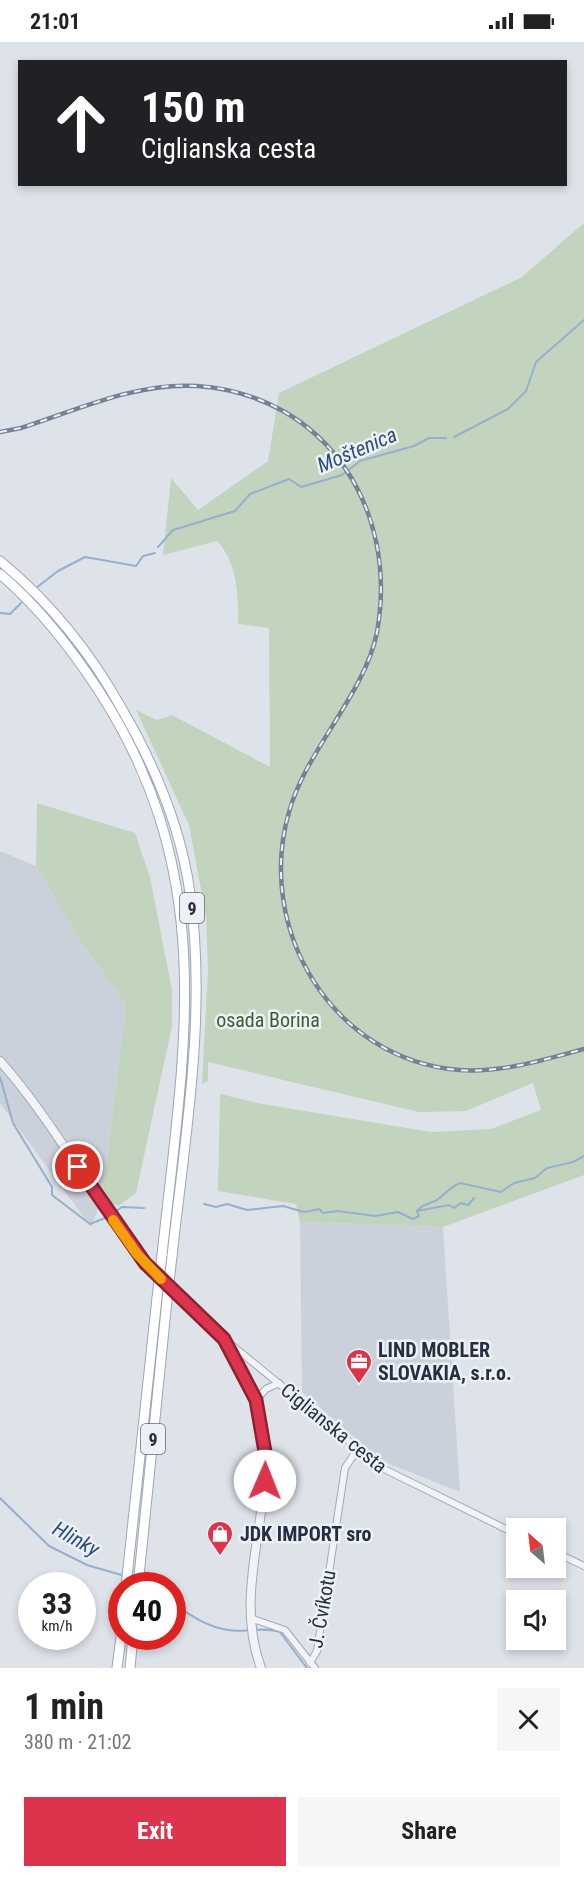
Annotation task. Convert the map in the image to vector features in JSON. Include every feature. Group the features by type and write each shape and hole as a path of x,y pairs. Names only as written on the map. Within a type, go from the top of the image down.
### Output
{"main road":[{"name":"9","path":"0,561 83,666 134,752 160,814 177,877 184,950 184,1024 167,1255 167,1300 139,1572"},
{"name":"9","path":"0,574 42,598 91,659 143,746 164,793 186,873 195,958 195,1023 167,1255 157,1298 128,1572"},
{"path":"117,1668 119,1650"},
{"path":"130,1668 132,1650"}],"street":[{"name":"Ciglianska cesta","path":"0,1061 54,1129 137,1254 224,1339 380,1467 417,1488 506,1529"},
{"path":"224,1339 256,1400 265,1452 265,1481 249,1596 252,1634 261,1668"},
{"path":"256,1400 266,1389 279,1383"},
{"name":"J. Čvíkotu","path":"312,1666 317,1650 345,1468 357,1450"},
{"path":"566,1557 584,1566"},
{"path":"251,1622 285,1630 312,1666"}],"shaded area":[{"path":"0,851 36,866 79,939 126,1005 102,1199 91,1227 0,1103"},
{"path":"300,1222 443,1227 460,1492 382,1461 302,1392"}],"green space":[{"name":"osada Borina","path":"584,223 584,1175 443,1227 300,1222 296,1204 218,1191 220,1094 262,1104 431,1132 491,1129 541,1110 533,1083 466,1111 419,1112 208,1062 208,1081 202,1084 208,969 206,916 189,825 136,710 157,720 172,715 270,767 269,628 238,624 237,591 233,569 224,549 217,541 163,555 171,478 198,510 268,461 279,393 522,277"},
{"path":"37,803 135,833 150,877 172,990 172,1026 136,1193 118,1206 102,1199 126,1005 79,939 36,866"}],"waterway":[{"name":"Moštenica","path":"454,437 508,409 526,391 536,362 584,320"},
{"name":"Moštenica","path":"158,547 173,530 235,511 250,494 289,479 301,487 342,475 360,461 414,446 429,438 446,438"},
{"name":"Moštenica","path":"36,588 58,571 85,557 136,566 143,556 155,553"},
{"name":"Moštenica","path":"0,613 10,614 23,601"},
{"path":"0,1077 13,1123 52,1187 52,1195 90,1224 105,1218"},
{"path":"204,1204 216,1207 227,1204 247,1210 283,1206 304,1212 319,1209 323,1213 338,1211 375,1216 398,1212 413,1219 419,1216 417,1211 421,1207 435,1201 460,1183 501,1192 514,1183 535,1178 547,1168 573,1162 584,1156"},
{"path":"417,1211 449,1205 454,1208 461,1203 468,1205 474,1198"},
{"path":"113,1213 122,1207 144,1208"},
{"name":"Hlinky","path":"0,1498 49,1546 87,1565 111,1572"},
{"name":"Hlinky","path":"186,1612 199,1620 220,1628 235,1631 280,1632 307,1668"}],"railway":[{"path":"0,432 21,428 130,393 152,388 197,386 243,394 283,411 317,436 344,467 364,503 376,543 381,587 377,632 361,678 308,766 289,812 281,856 283,900 294,942 314,981 340,1015 374,1042 414,1061 459,1070 491,1070 522,1065 584,1049"}],"slow traffic":[{"path":"113,1220 137,1254 161,1279"}],"place":[{"name":"LIND MOBLER SLOVAKIA, s.r.o.","path":"359,1385"},
{"name":"JDK IMPORT sro","path":"220,1557"}],"route":[{"path":"78,1167 137,1254 174,1293 224,1339 244,1373 256,1400 265,1452 265,1481"}]}
